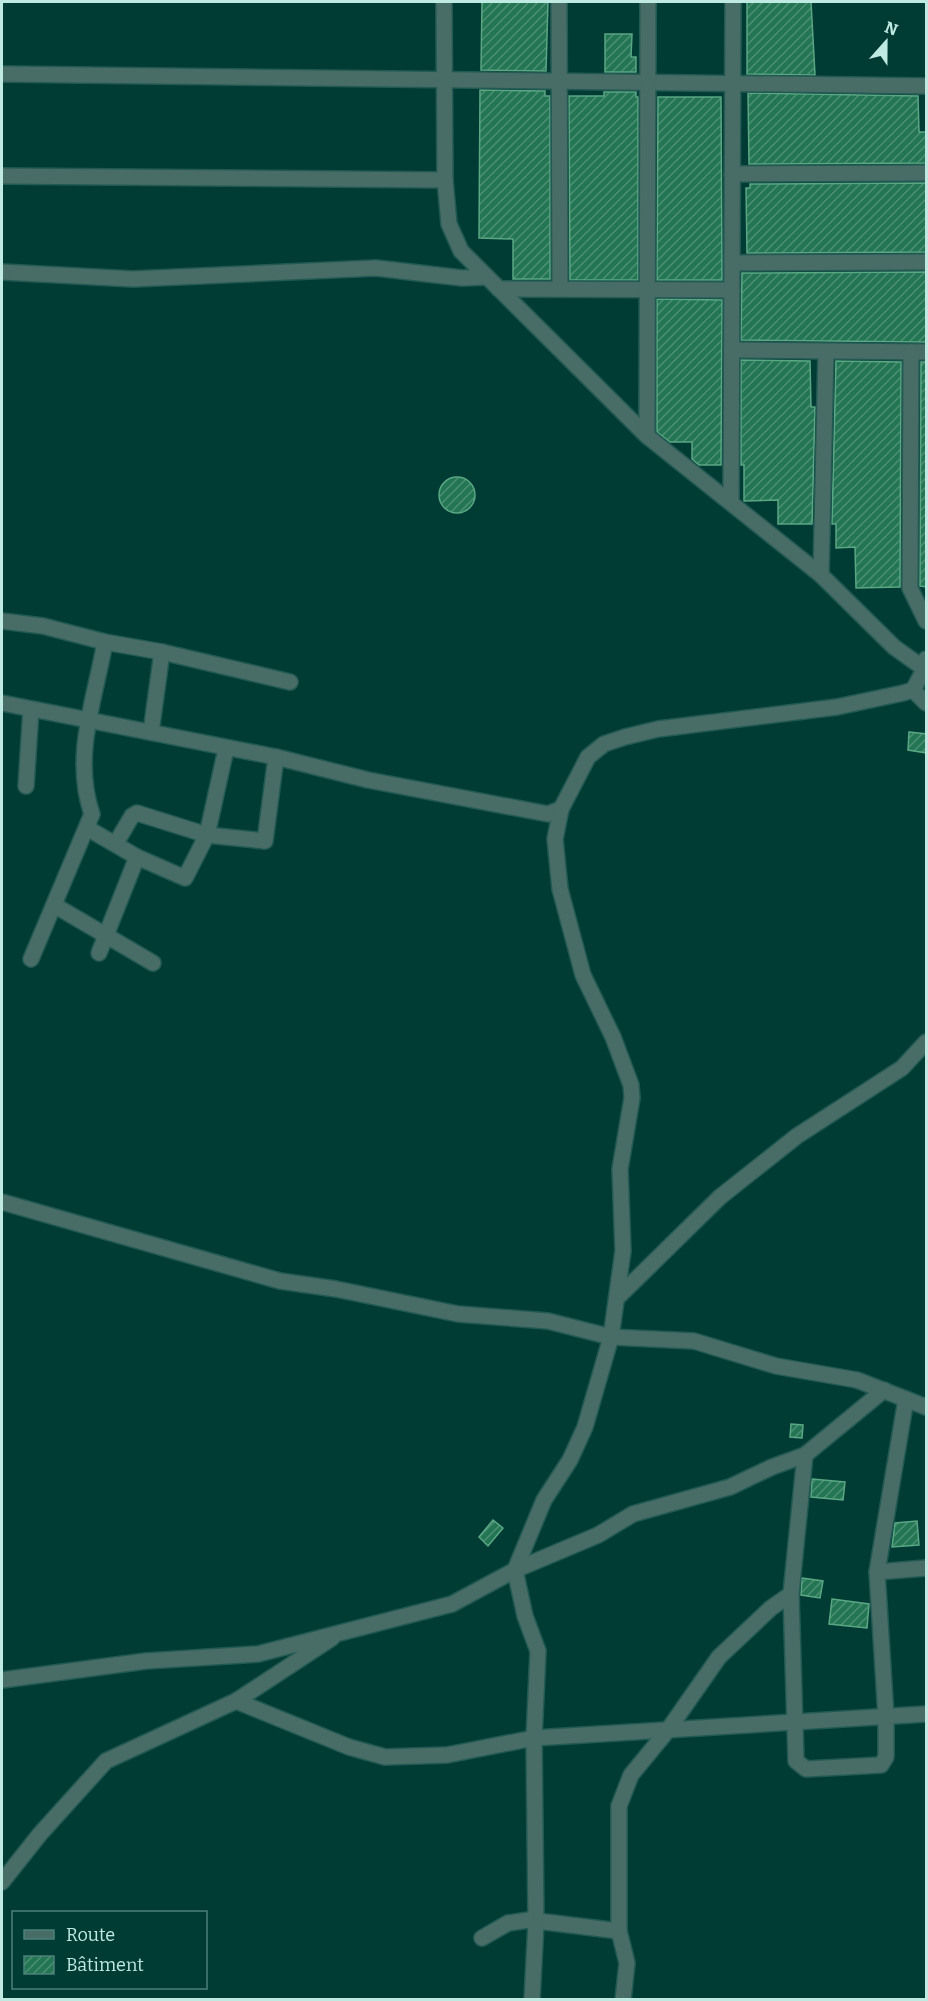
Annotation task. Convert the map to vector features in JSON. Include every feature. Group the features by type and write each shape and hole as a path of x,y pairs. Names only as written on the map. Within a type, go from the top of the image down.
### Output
{"street":[{"path":"444,2 445,180 449,224 461,251 647,436 822,575 894,647 926,666 913,690 837,707 658,729 604,744 588,757 561,809 555,839 560,889 583,975 613,1037 631,1085 633,1098 620,1169 622,1251 618,1297 611,1337 585,1427 570,1460 544,1500 515,1570 525,1616 538,1652 534,1738 536,1922 532,2000"},
{"path":"559,2 560,289"},
{"path":"647,436 648,2"},
{"path":"731,503 733,2"},
{"path":"2,75 927,86"},
{"path":"732,174 927,173"},
{"path":"2,176 445,180"},
{"path":"732,263 927,262"},
{"path":"2,272 133,279 376,268 462,278 487,277"},
{"path":"499,289 732,290"},
{"path":"732,350 927,352"},
{"path":"822,575 826,352"},
{"path":"911,352 910,588 927,621"},
{"path":"2,621 43,626 105,642 162,652 290,681"},
{"path":"31,959 92,814 85,794 83,759 88,720 105,642"},
{"path":"151,732 162,652"},
{"path":"913,690 927,704"},
{"path":"2,702 226,749 276,757 368,780 540,814 561,809"},
{"path":"26,786 31,709"},
{"path":"87,828 137,857 185,878 207,834 215,809 226,749"},
{"path":"116,843 132,816 137,813 207,834 265,842 276,757"},
{"path":"99,953 137,857"},
{"path":"54,905 153,963"},
{"path":"618,1297 720,1197 797,1136 902,1068 927,1042"},
{"path":"2,1202 280,1281 336,1289 459,1314 548,1321 611,1337 694,1341 776,1366 857,1380 927,1407"},
{"path":"2,1680 125,1664 258,1654 452,1604 515,1570 598,1535 633,1514 730,1487 772,1467 805,1455 884,1390"},
{"path":"805,1455 791,1594 796,1761 806,1769 881,1765 886,1757 886,1717 877,1572 906,1399"},
{"path":"877,1572 927,1568"},
{"path":"623,2000 627,1963 619,1931 619,1806 632,1775 668,1730 719,1657 771,1608 791,1594"},
{"path":"2,1882 40,1834 106,1761 236,1701 344,1630"},
{"path":"236,1701 349,1748 385,1757 447,1755 534,1738 927,1714"},
{"path":"482,1938 508,1923 536,1922 619,1931"}],"building":[{"path":"482,2 548,2 546,71 481,70"},
{"path":"747,2 811,2 815,75 747,74"},
{"path":"605,34 632,34 631,57 636,57 636,72 605,72"},
{"path":"480,90 545,91 545,96 550,96 550,279 513,279 513,239 479,238"},
{"path":"604,92 636,92 636,97 638,97 638,280 570,280 569,96 604,96"},
{"path":"748,93 918,96 919,132 927,132 927,163 749,164"},
{"path":"658,97 721,97 722,280 657,280"},
{"path":"927,183 927,252 747,253 746,188 750,188 750,184"},
{"path":"927,272 927,342 741,340 742,273"},
{"path":"657,299 722,300 721,465 699,465 692,459 692,442 670,442 657,432"},
{"path":"741,360 810,361 811,407 815,407 812,524 778,524 778,500 744,501 744,465 741,465"},
{"path":"836,361 901,362 900,587 856,588 855,547 836,548 836,524 832,524"},
{"path":"921,362 927,362 927,587 920,586"},
{"path":"457,477 470,482 475,495 470,508 457,513 444,508 439,495 444,482"},
{"path":"909,732 927,734 927,753 908,750"},
{"path":"791,1424 803,1425 802,1438 790,1437"},
{"path":"812,1479 845,1482 843,1500 811,1497"},
{"path":"493,1520 503,1528 488,1546 479,1537"},
{"path":"917,1521 919,1545 892,1547 895,1523"},
{"path":"802,1578 823,1581 820,1598 801,1595"},
{"path":"832,1599 869,1604 867,1628 829,1624"}]}
